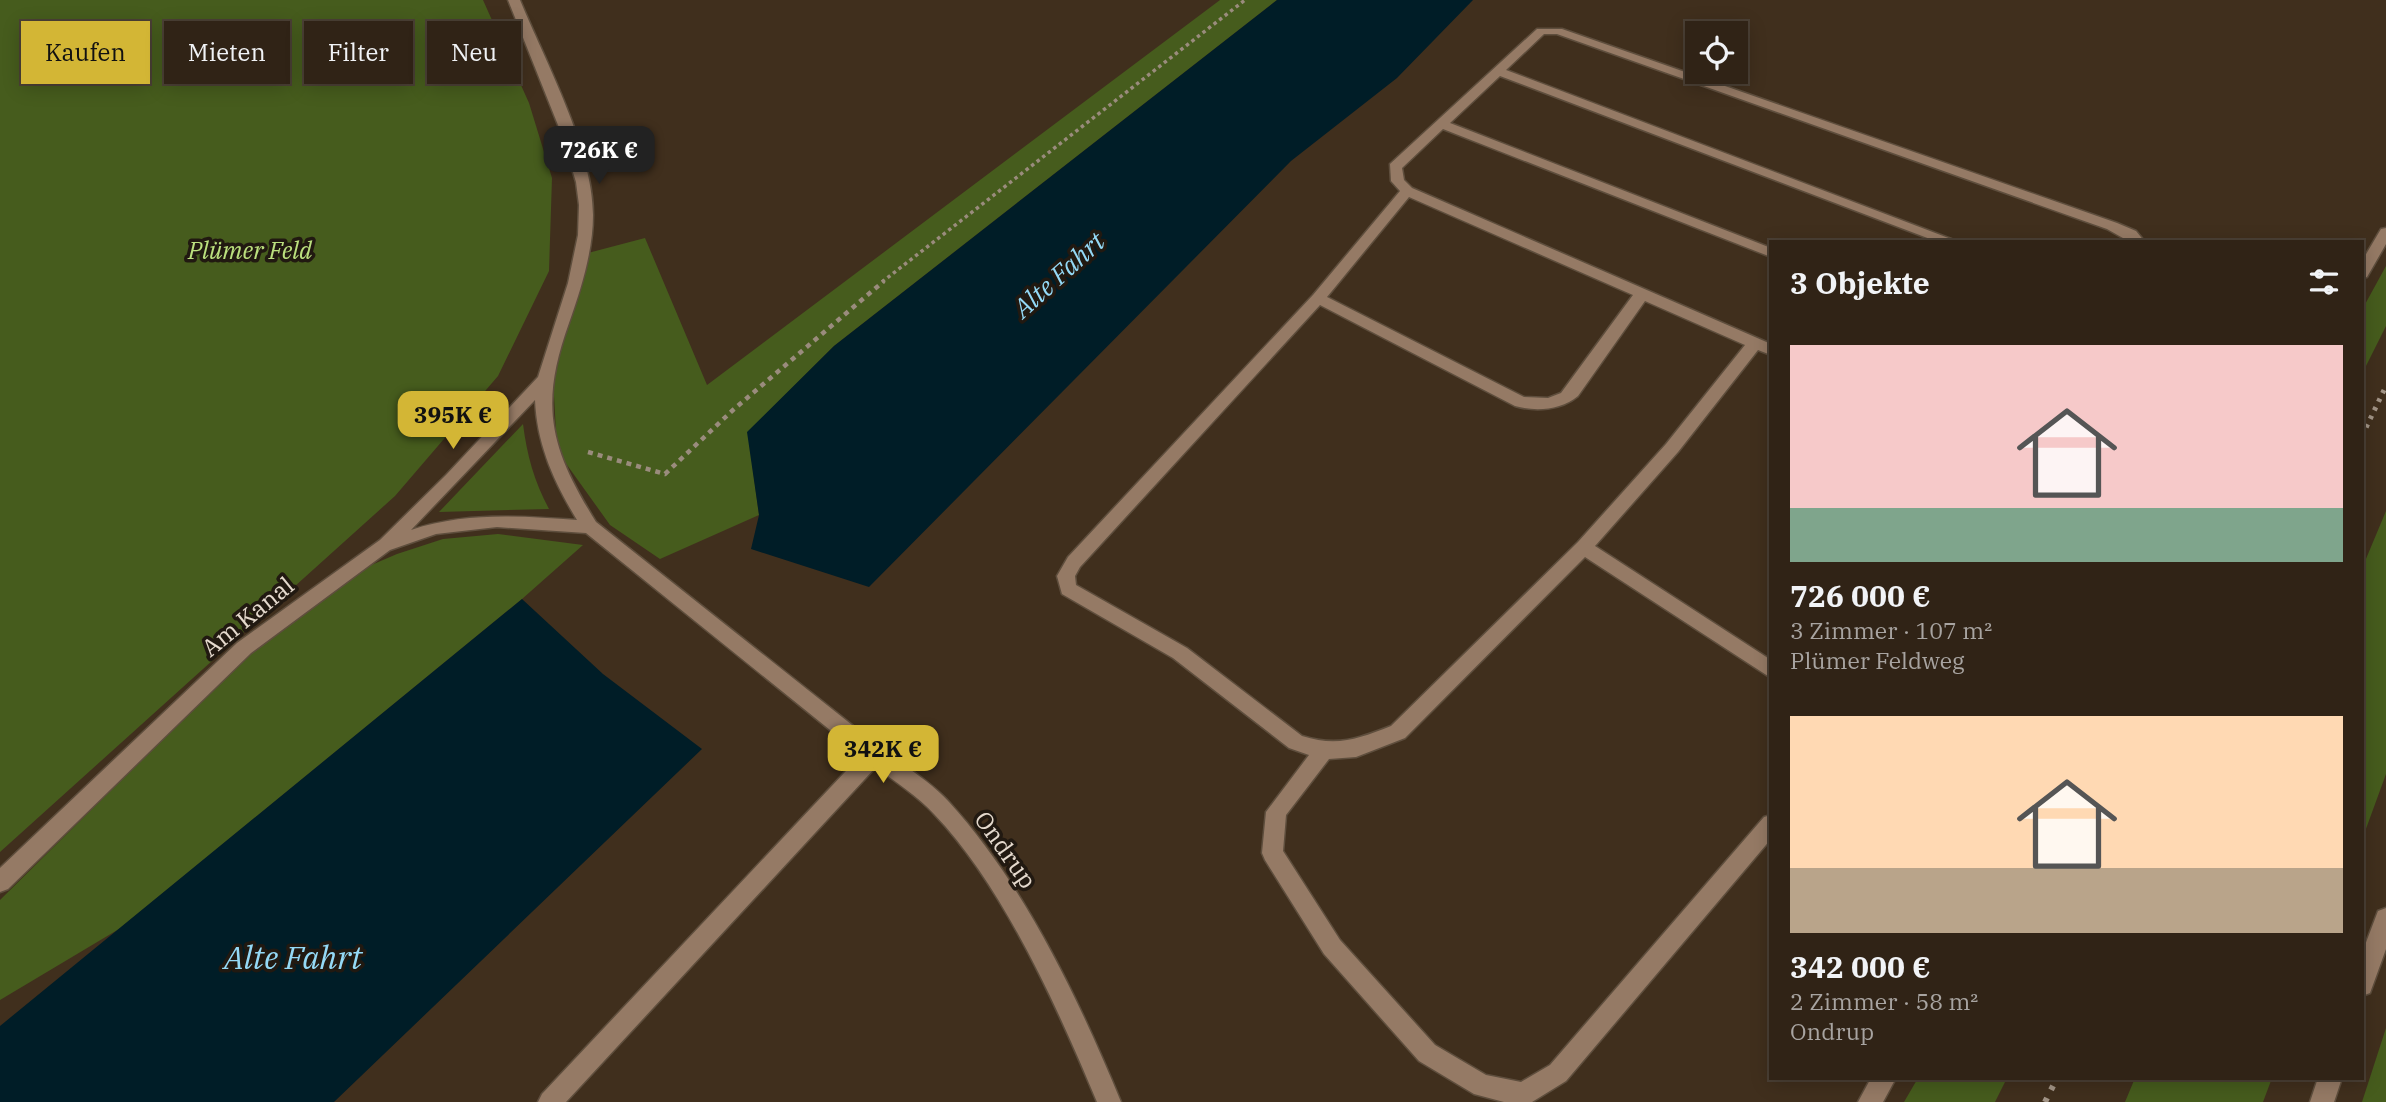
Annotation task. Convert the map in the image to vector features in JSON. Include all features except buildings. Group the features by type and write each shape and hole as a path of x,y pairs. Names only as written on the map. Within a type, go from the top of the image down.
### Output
{"street":[{"path":"514,0 573,150 586,203 587,231 582,256 545,379 545,439 564,485 590,527"},
{"path":"1407,191 1318,298 1074,562 1066,576 1068,589 1180,653 1296,742 1324,751 1356,748 1398,732 1584,547 1763,346 1407,191 1398,181 1395,167 1541,31 1577,36 2112,226 2131,234 2136,240"},
{"path":"1497,71 1947,240"},
{"path":"1441,124 1769,252"},
{"path":"2364,270 2386,232"},
{"path":"1318,298 1521,402 1547,404 1563,401 1572,392 1642,293"},
{"path":"384,545 452,479 545,379"},
{"name":"Am Kanal","path":"0,882 244,648 384,545 436,528 497,520 590,527"},
{"name":"Ondrup","path":"590,527 877,752 941,807 1002,885 1079,1031 1109,1102"},
{"path":"1584,547 1769,669"},
{"path":"1324,751 1276,811 1272,853 1332,947 1427,1053 1482,1086 1523,1094 1558,1073 1769,826"},
{"path":"550,1102 877,752"},
{"path":"2364,979 2386,918"},
{"path":"1870,1102 1884,1080"},
{"path":"2322,1102 2329,1080"}],"path":[{"path":"545,439 665,474 720,420 947,229 1245,0"}],"green space":[{"name":"Plümer Feld","path":"0,0 483,0 492,21 427,21 427,84 521,84 552,178 549,271 498,376 395,496 0,852"},
{"path":"1220,0 1277,0 834,346 748,432 759,515 660,559 610,525 557,451 553,377 588,253 645,238 707,385"},
{"path":"2386,266 2386,326 2364,370 2364,306"},
{"path":"523,424 532,468 549,509 439,512"},
{"path":"2386,511 2386,774 2364,834 2364,564"},
{"path":"498,534 583,545 522,599 119,929 0,1000 0,900 259,644 355,572 397,554 443,539"},
{"path":"2386,1028 2386,1102 2362,1102"},
{"path":"1917,1080 2006,1080 1995,1102 1904,1102"},
{"path":"2134,1080 2271,1080 2263,1102 2125,1102"}],"water":[{"name":"Alte Fahrt","path":"1277,0 1473,0 1397,78 1291,161 869,587 751,549 759,515 747,432 834,346"},
{"name":"Alte Fahrt","path":"522,599 603,674 702,749 334,1102 0,1102 0,1026"}],"railway":[{"path":"2364,432 2386,386"},
{"path":"2045,1102 2056,1080"}]}
